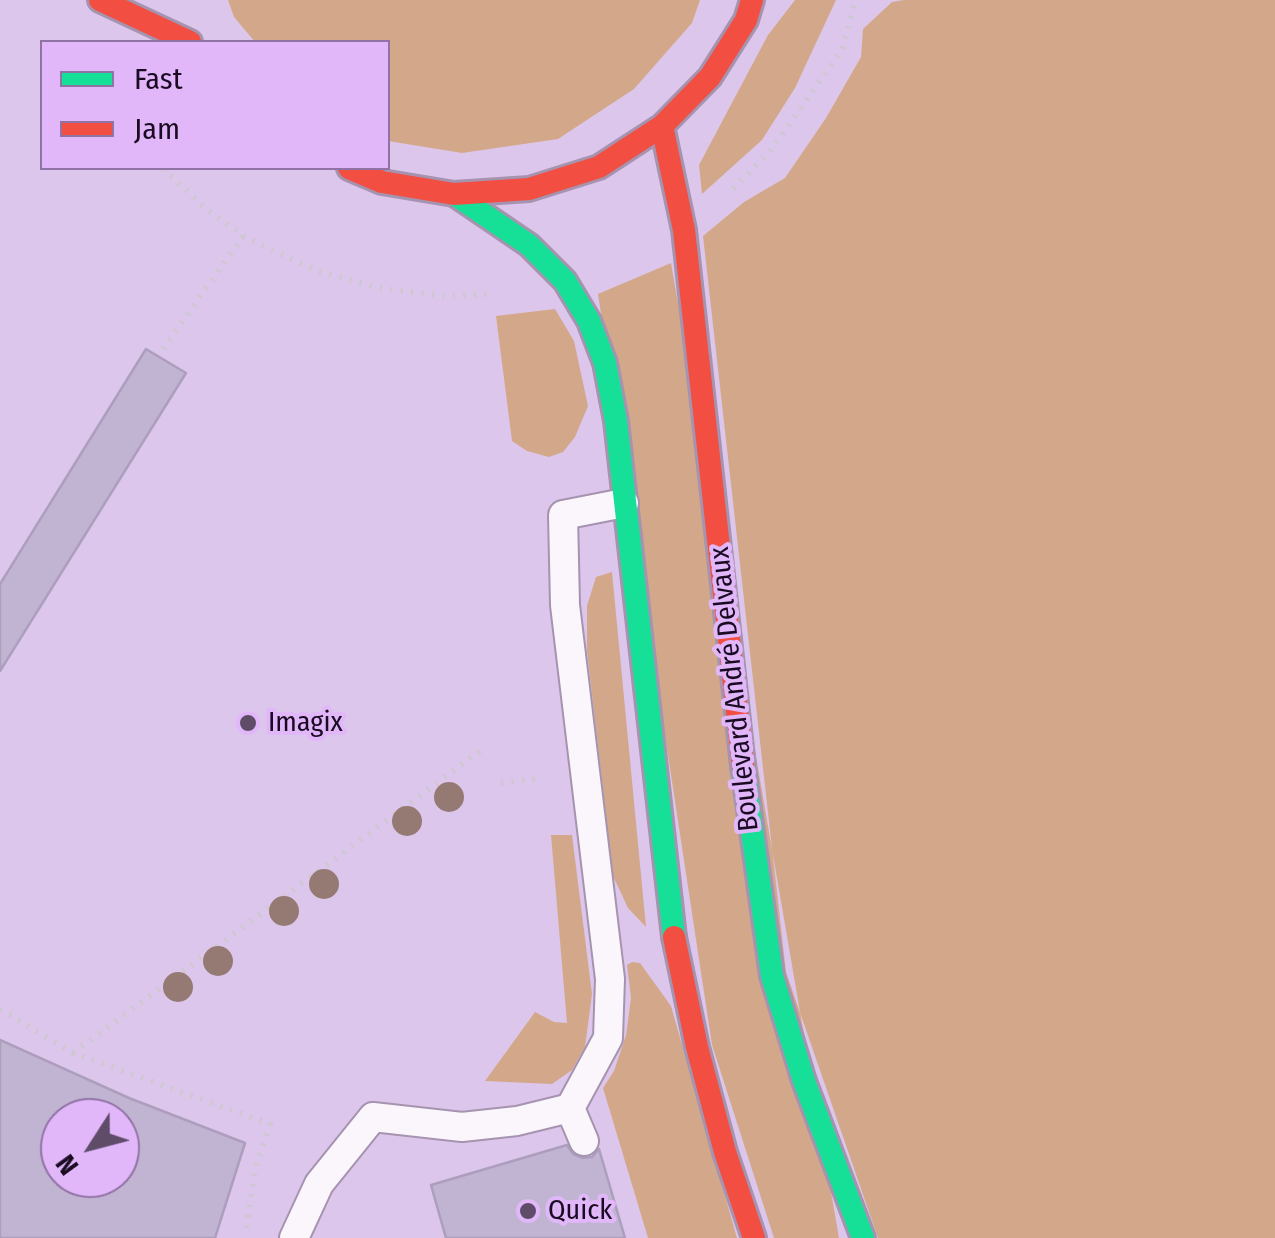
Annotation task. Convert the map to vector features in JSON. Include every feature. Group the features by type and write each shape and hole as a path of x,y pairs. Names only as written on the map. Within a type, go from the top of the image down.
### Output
{"street":[{"path":"100,0 186,40"},
{"path":"354,170 382,182 454,194 528,189 599,166 662,126 710,77 746,20 752,0"},
{"path":"195,14 207,40"},
{"name":"Boulevard André Delvaux","path":"662,126 684,230 752,840 772,976 804,1080 863,1238"},
{"path":"454,194 529,245 565,281 589,321 604,363 612,401 674,931 697,1047 754,1238"}],"lane":[{"path":"294,1238 319,1184 373,1117 462,1127 517,1121 570,1108 608,1038 610,979 565,605 563,515 624,504"},
{"path":"570,1108 584,1141"}],"path":[{"path":"163,349 244,236"},
{"path":"73,1053 480,752"},
{"path":"0,1009 73,1053 270,1124 255,1168 246,1238"}],"shaded area":[{"path":"228,0 700,0 692,23 634,89 558,139 462,153 390,141 390,40 253,40 234,17"},
{"path":"795,0 836,0 795,88 762,140 702,194 699,165 768,35"},
{"path":"1275,0 1275,1238 878,1238 786,972 703,236 744,202 785,178 861,57 863,29 892,2"},
{"path":"671,263 839,1238 774,1238 712,1045 598,294"},
{"path":"555,309 574,341 588,406 575,437 563,452 549,457 527,451 512,441 496,316"},
{"path":"612,572 646,927 628,908 613,876 587,651 587,606 596,577"},
{"path":"551,835 572,835 592,994 585,1047 572,1070 552,1084 485,1081 535,1012 554,1022 567,1023"},
{"path":"640,963 671,1006 737,1238 648,1238 603,1088 614,1071 626,1035 631,998 627,965"}],"building":[{"path":"146,349 186,373 0,671 0,584"},
{"path":"0,1040 129,1098 40,1098 40,1198 140,1198 140,1102 245,1143 215,1238 0,1238"},
{"name":"Quick","path":"567,1145 573,1154 583,1158 592,1157 599,1149 625,1238 446,1238 431,1185"}],"traffic: fast":[{"path":"454,194 529,245 565,281 589,321 605,363 616,421 674,937"},
{"path":"743,766 772,976 804,1081 863,1238"}],"traffic: jam":[{"path":"100,0 186,40"},
{"path":"354,170 382,182 454,194 529,189 599,167 662,126 710,77 746,20 752,0"},
{"path":"662,126 684,230 743,766"},
{"path":"674,937 697,1047 725,1152 754,1238"}],"place":[{"name":"Imagix","path":"248,723"},
{"name":"Quick","path":"528,1211"}]}
